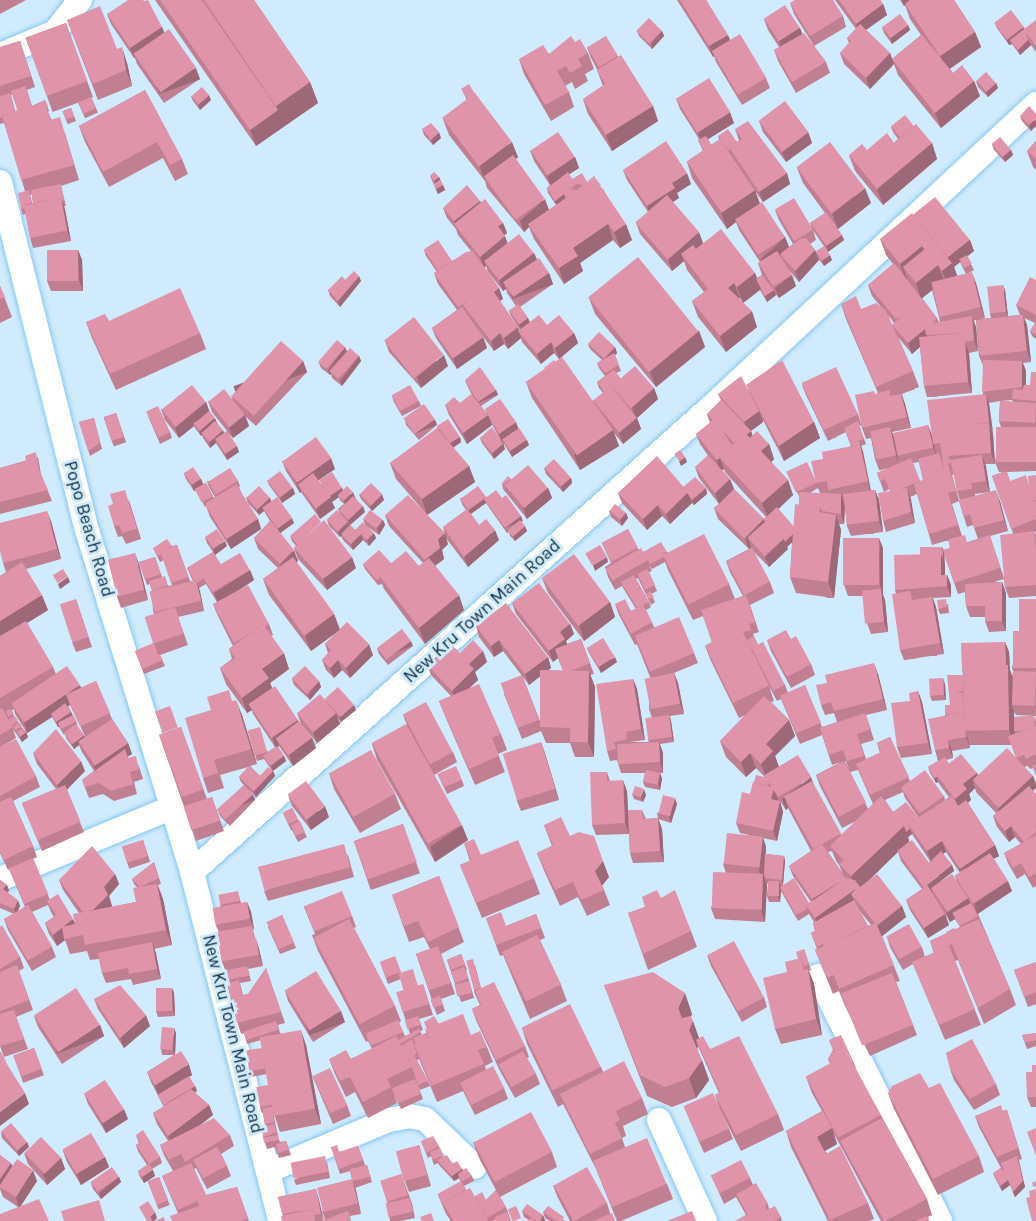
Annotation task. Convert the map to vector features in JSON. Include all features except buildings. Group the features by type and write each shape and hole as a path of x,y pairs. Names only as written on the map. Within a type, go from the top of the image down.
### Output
{"street":[{"path":"0,55 55,32 80,0"},
{"name":"New Kru Town Main Road","path":"280,1221 192,872 712,406 1036,104"},
{"name":"Popo Beach Road","path":"0,182 87,530 192,872"},
{"path":"0,879 173,807"},
{"path":"818,976 940,1221"},
{"path":"268,1171 389,1120 409,1116 425,1119 475,1167"},
{"path":"659,1120 705,1221"}]}
